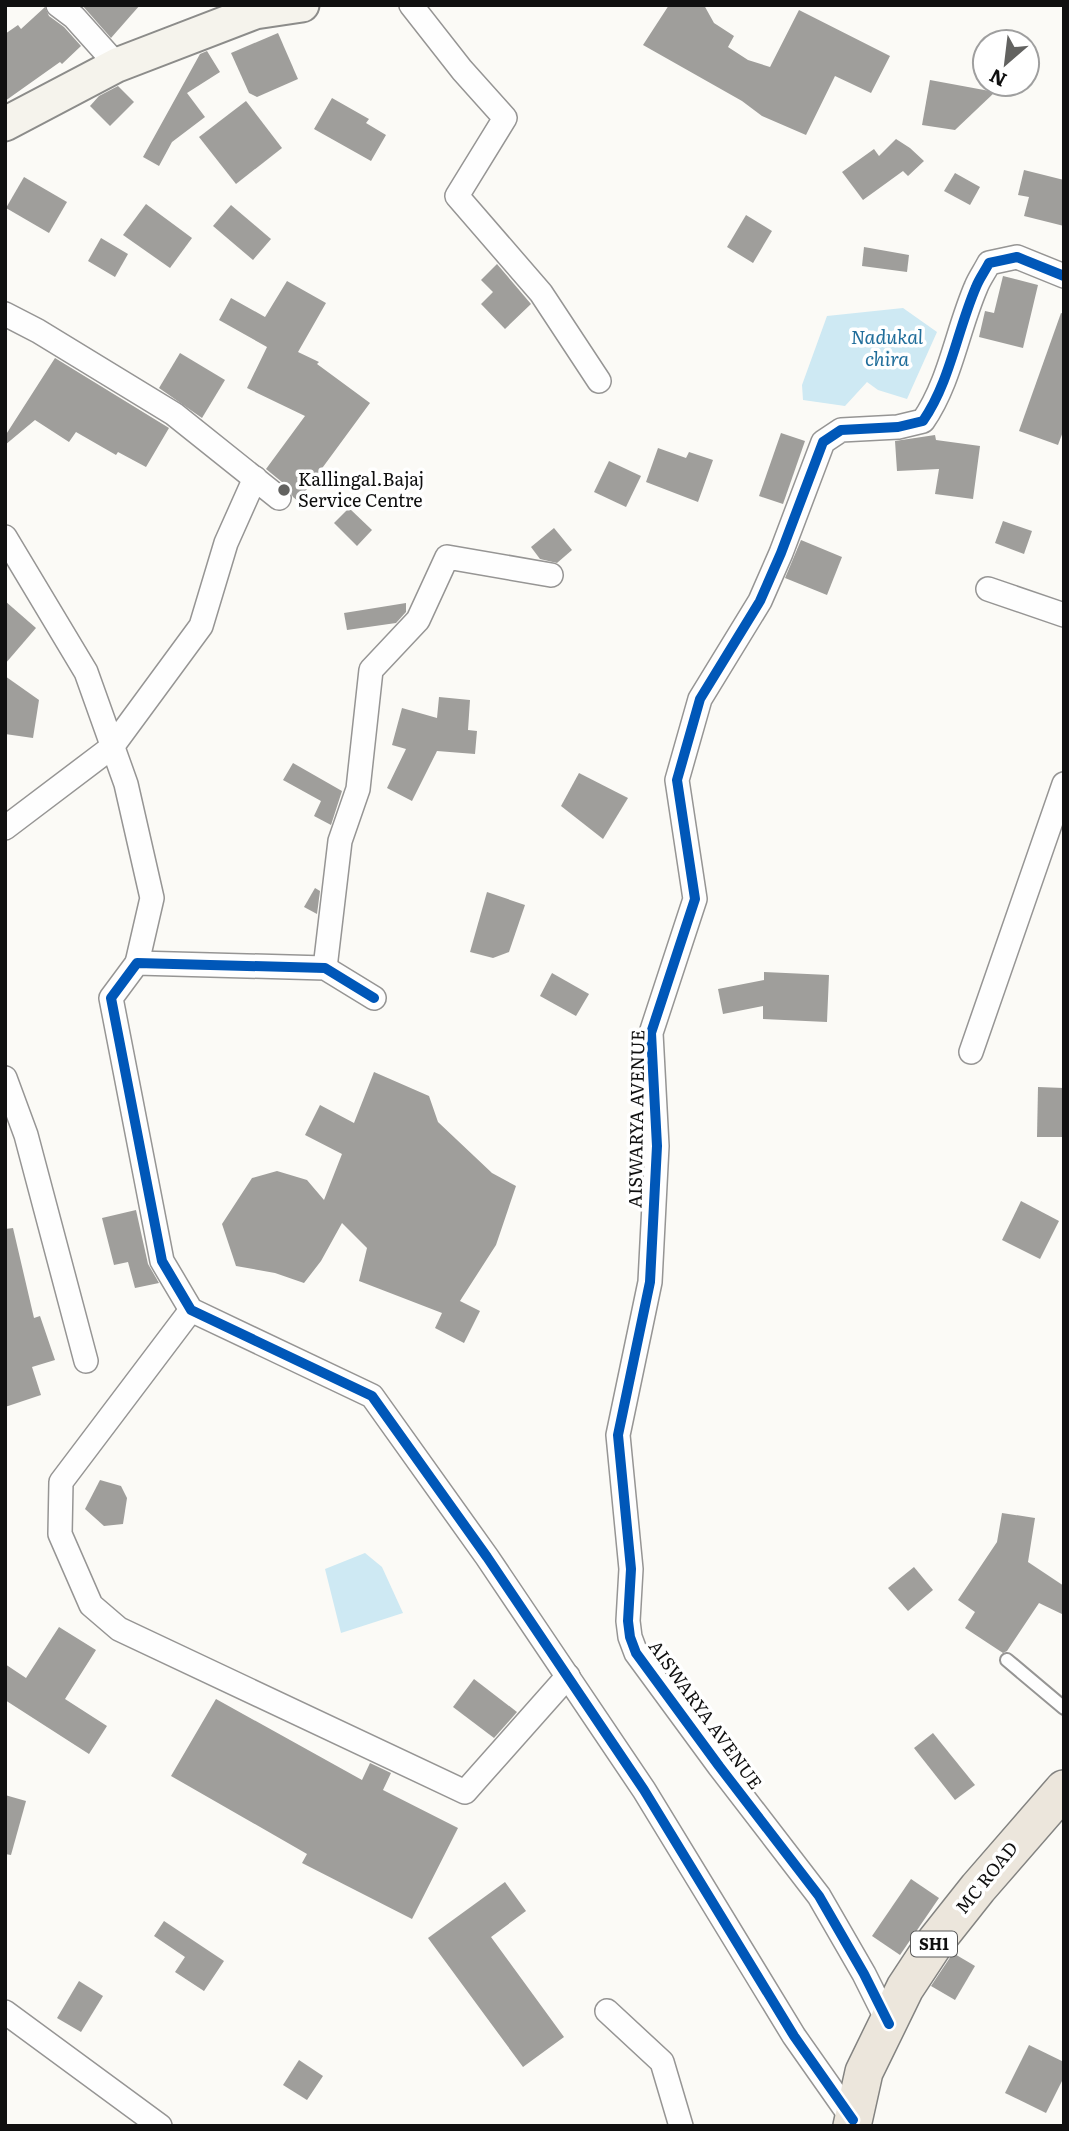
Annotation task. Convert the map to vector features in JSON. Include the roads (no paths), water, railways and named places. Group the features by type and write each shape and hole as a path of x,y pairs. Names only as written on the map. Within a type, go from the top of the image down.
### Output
{"main road":[{"path":"5,124 117,65 255,12 302,5"},
{"name":"MC ROAD","path":"852,2123 864,2072 905,1988 936,1941 1064,1789"}],"street":[{"path":"58,5 74,17 117,65"},
{"path":"411,5 462,70 505,118 457,196 541,293 599,381"},
{"name":"AISWARYA AVENUE","path":"889,2024 819,1896 644,1664 630,1637 628,1621 631,1569 618,1435 650,1282 657,1146 651,1033 695,899 677,780 700,699 760,601 823,442 841,430 898,427 923,421 931,410 960,337 976,287 989,263 1017,257 1064,276"},
{"path":"5,314 38,331 174,414 279,498"},
{"path":"5,828 113,747 201,626 226,543 255,478"},
{"path":"5,537 86,672 126,785 152,898 137,962 111,998 162,1261 191,1310 372,1396 487,1557 644,1790 794,2036 852,2123"},
{"path":"325,968 340,841 358,789 371,670 418,620 447,557 551,575"},
{"path":"988,589 1064,615"},
{"path":"971,1052 1064,784"},
{"path":"137,962 325,968 374,998"},
{"path":"5,1078 26,1135 86,1361"},
{"path":"191,1310 61,1482 60,1534 91,1605 119,1629 466,1792 568,1676"},
{"path":"607,2011 662,2062 681,2126"},
{"path":"5,2012 160,2126"}],"lane":[{"path":"1007,1660 1064,1708"}],"water":[{"name":"Nadukal chira","path":"903,308 937,332 907,399 878,390 867,382 845,406 803,400 802,385 827,316"},
{"path":"365,1553 382,1567 403,1613 341,1633 325,1569"}],"place":[{"name":"Kallingal.Bajaj Service Centre","path":"284,490"}]}
